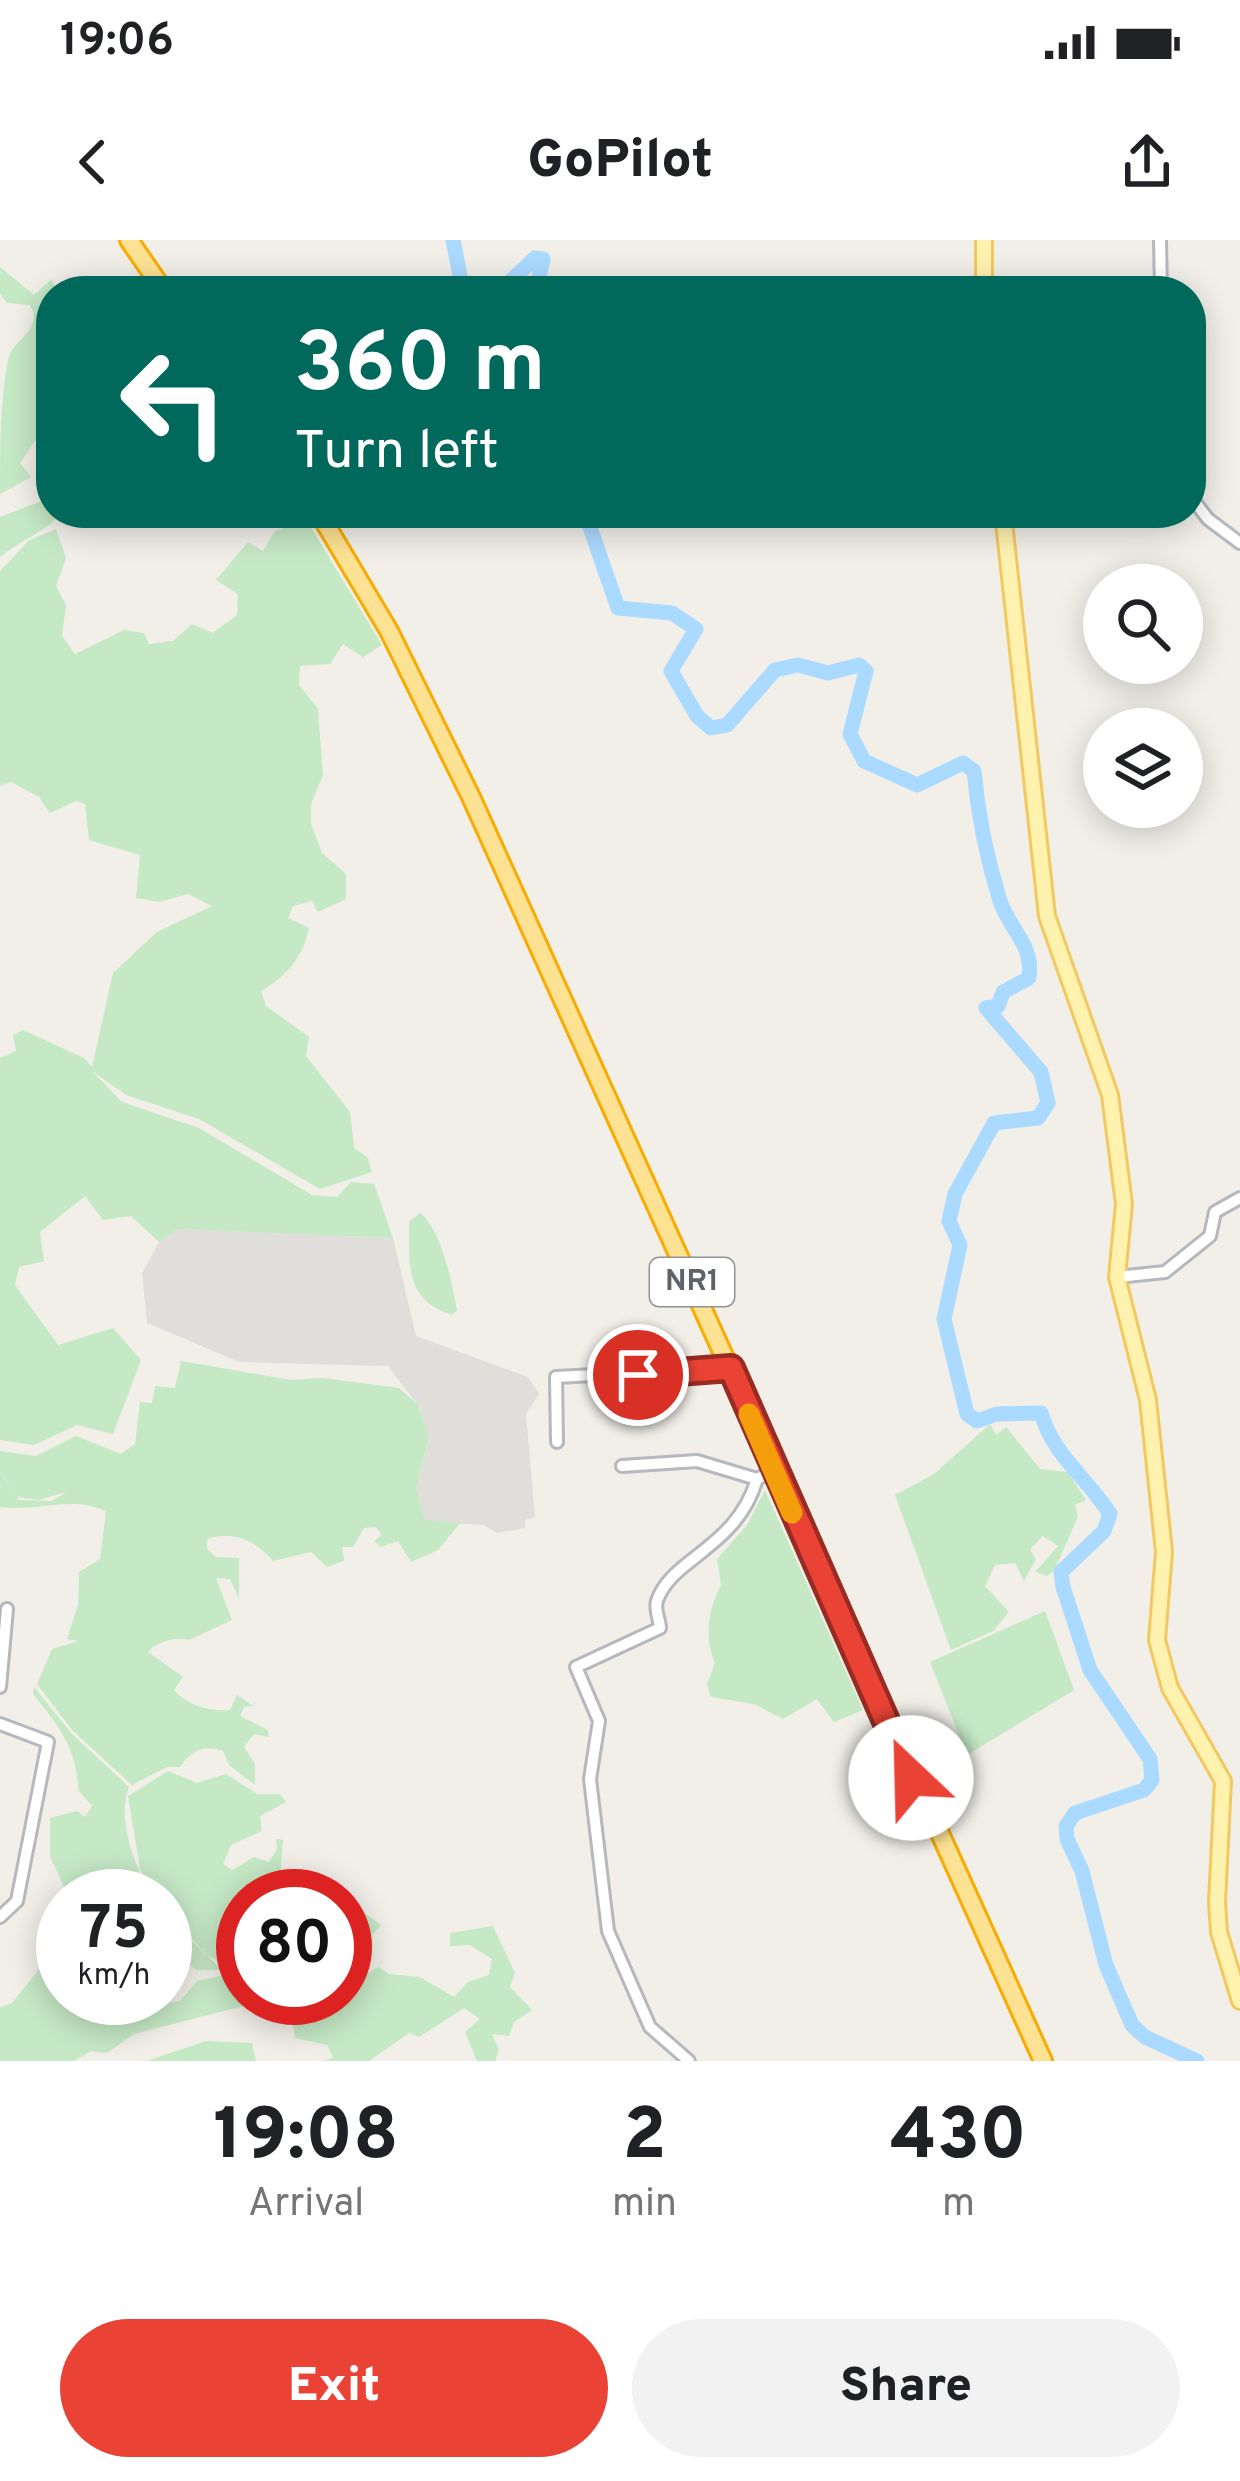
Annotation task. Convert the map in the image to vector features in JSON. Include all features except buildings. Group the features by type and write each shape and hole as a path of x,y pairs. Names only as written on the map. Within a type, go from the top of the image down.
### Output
{"highway":[{"path":"129,240 154,276"},
{"name":"NR1","path":"328,528 389,631 471,796 731,1368 765,1475 1043,2061"}],"main road":[{"path":"984,240 984,276"},
{"path":"1005,528 1047,916 1110,1094 1124,1204 1117,1277 1148,1400 1164,1552 1157,1616 1161,1662 1170,1688 1223,1781 1217,1903 1220,1932 1240,2001"}],"street":[{"path":"1160,240 1161,276"},
{"path":"1206,511 1240,543"},
{"path":"1117,1277 1165,1272 1210,1236 1215,1212 1240,1198"},
{"path":"557,1442 556,1377 731,1368"},
{"path":"622,1466 697,1461 765,1475 736,1525 678,1573 656,1602 660,1628 576,1667 599,1721 590,1779 608,1930 650,2027 689,2061"},
{"path":"0,1687 7,1609"},
{"path":"0,1724 48,1742 17,1900 0,1917"}],"shaded area":[{"path":"178,1229 393,1238 416,1336 528,1377 539,1394 526,1414 535,1517 525,1520 525,1528 497,1533 483,1525 425,1521 416,1488 429,1438 417,1404 388,1366 239,1362 147,1323 142,1273 159,1242"}],"green space":[{"path":"0,267 36,293 36,440 20,463 31,477 0,494 8,360 31,327 34,313 30,305 7,303 0,293"},
{"path":"36,503 36,528 44,528 0,557 0,517"},
{"path":"311,528 382,645 363,657 343,644 330,664 300,666 299,685 318,709 323,775 311,804 311,824 322,853 346,874 346,899 318,912 312,901 293,906 288,918 309,928 306,938 292,965 261,991 266,1006 309,1037 306,1056 350,1112 354,1148 368,1158 372,1172 320,1189 199,1119 126,1095 92,1071 122,1102 199,1128 312,1195 337,1197 351,1182 374,1184 393,1238 178,1229 159,1242 131,1216 103,1220 85,1196 40,1232 44,1261 19,1267 15,1285 58,1345 113,1328 141,1360 113,1434 77,1425 34,1445 0,1440 0,1058 16,1051 13,1035 23,1030 84,1058 92,1067 113,973 157,932 212,906 188,894 159,902 136,898 140,855 89,840 85,804 76,801 50,813 39,797 11,782 0,786 0,571 28,541 56,529 66,558 56,586 66,605 62,636 75,654 124,630 144,633 149,644 173,641 192,624 213,633 237,615 238,594 216,580 248,542 263,551 275,531"},
{"path":"420,1213 445,1258 457,1310 452,1315 425,1300 413,1279 409,1222"},
{"path":"181,1361 291,1380 323,1378 399,1388 417,1404 429,1437 416,1488 425,1520 460,1523 438,1550 411,1562 398,1541 381,1547 374,1541 382,1535 376,1527 364,1528 353,1547 342,1547 344,1561 327,1567 311,1552 273,1561 243,1539 207,1539 207,1549 216,1557 239,1558 239,1598 230,1579 216,1578 232,1620 189,1640 161,1643 148,1652 183,1677 174,1690 192,1703 230,1710 237,1695 253,1706 244,1707 240,1716 268,1730 269,1737 254,1734 244,1747 255,1764 255,1785 229,1765 223,1751 210,1748 193,1753 180,1767 167,1767 132,1785 73,1731 37,1684 52,1649 79,1641 67,1639 78,1605 79,1572 100,1559 106,1511 80,1504 0,1507 0,1472 19,1500 52,1501 66,1492 39,1500 17,1497 0,1471 0,1451 36,1456 76,1436 121,1454 135,1444 140,1402 152,1403 155,1386 175,1388"},
{"path":"990,1424 996,1435 1006,1427 1040,1469 1068,1472 1086,1500 1075,1505 1078,1517 1054,1571 1047,1576 1035,1572 1058,1546 1043,1536 1030,1549 1036,1559 1024,1581 1015,1563 995,1565 985,1586 1009,1612 993,1631 951,1650 895,1495 934,1474"},
{"path":"765,1490 863,1710 834,1722 817,1699 783,1719 754,1704 711,1697 707,1684 715,1663 709,1634 710,1614 721,1585 717,1559 747,1525"},
{"path":"1045,1611 1074,1690 967,1755 930,1662"},
{"path":"34,1687 71,1733 129,1787 126,1828 140,1869 56,1869 50,1856 50,1818 77,1811 85,1817 92,1806 78,1790 70,1750 58,1727 33,1694"},
{"path":"168,1771 197,1783 226,1774 257,1794 280,1794 286,1802 260,1816 262,1831 231,1845 223,1864 230,1869 216,1869 216,1960 192,1939 192,1869 140,1869 128,1796"},
{"path":"276,1839 283,1840 281,1869 234,1869 254,1857 269,1862 277,1849"},
{"path":"493,1926 515,1973 510,1987 532,2010 514,2022 509,2036 492,2034 499,2050 495,2061 477,2061 465,2032 480,2019 464,2008 419,2037 409,2033 369,2061 325,2061 333,2057 327,2045 295,2038 293,2025 372,2025 372,1971 379,1967 389,1974 420,1977 454,1997 468,1982 489,1975 492,1959 470,1945 450,1946 450,1933"},
{"path":"192,1941 216,1964 216,1970 192,1967"},
{"path":"36,1973 36,2025 169,2025 134,2034 107,2053 91,2051 74,2061 0,2061 0,2007 12,2003"},
{"path":"216,1977 216,2013 192,2019 192,1987"},
{"path":"206,2041 252,2043 256,2061 147,2061"}],"waterway":[{"path":"453,240 460,276"},
{"path":"516,276 535,258 543,259 539,276"},
{"path":"590,528 618,608 672,613 696,629 671,671 697,716 711,728 727,725 775,670 798,665 828,673 859,665 866,671 850,734 864,761 917,785 963,763 974,771 995,885 1030,966 1029,978 1003,992 998,1006 986,1008 1041,1072 1048,1103 1038,1118 994,1123 955,1194 949,1221 960,1245 944,1319 967,1414 977,1421 997,1414 1041,1413 1062,1454 1110,1514 1104,1531 1061,1572 1063,1587 1090,1670 1150,1759 1152,1780 1144,1790 1075,1813 1066,1826 1067,1839 1082,1871 1106,1965 1132,2025 1145,2037 1197,2061"}],"slow traffic":[{"path":"749,1414 792,1513"}],"route":[{"path":"638,1375 731,1368 911,1778"}]}
